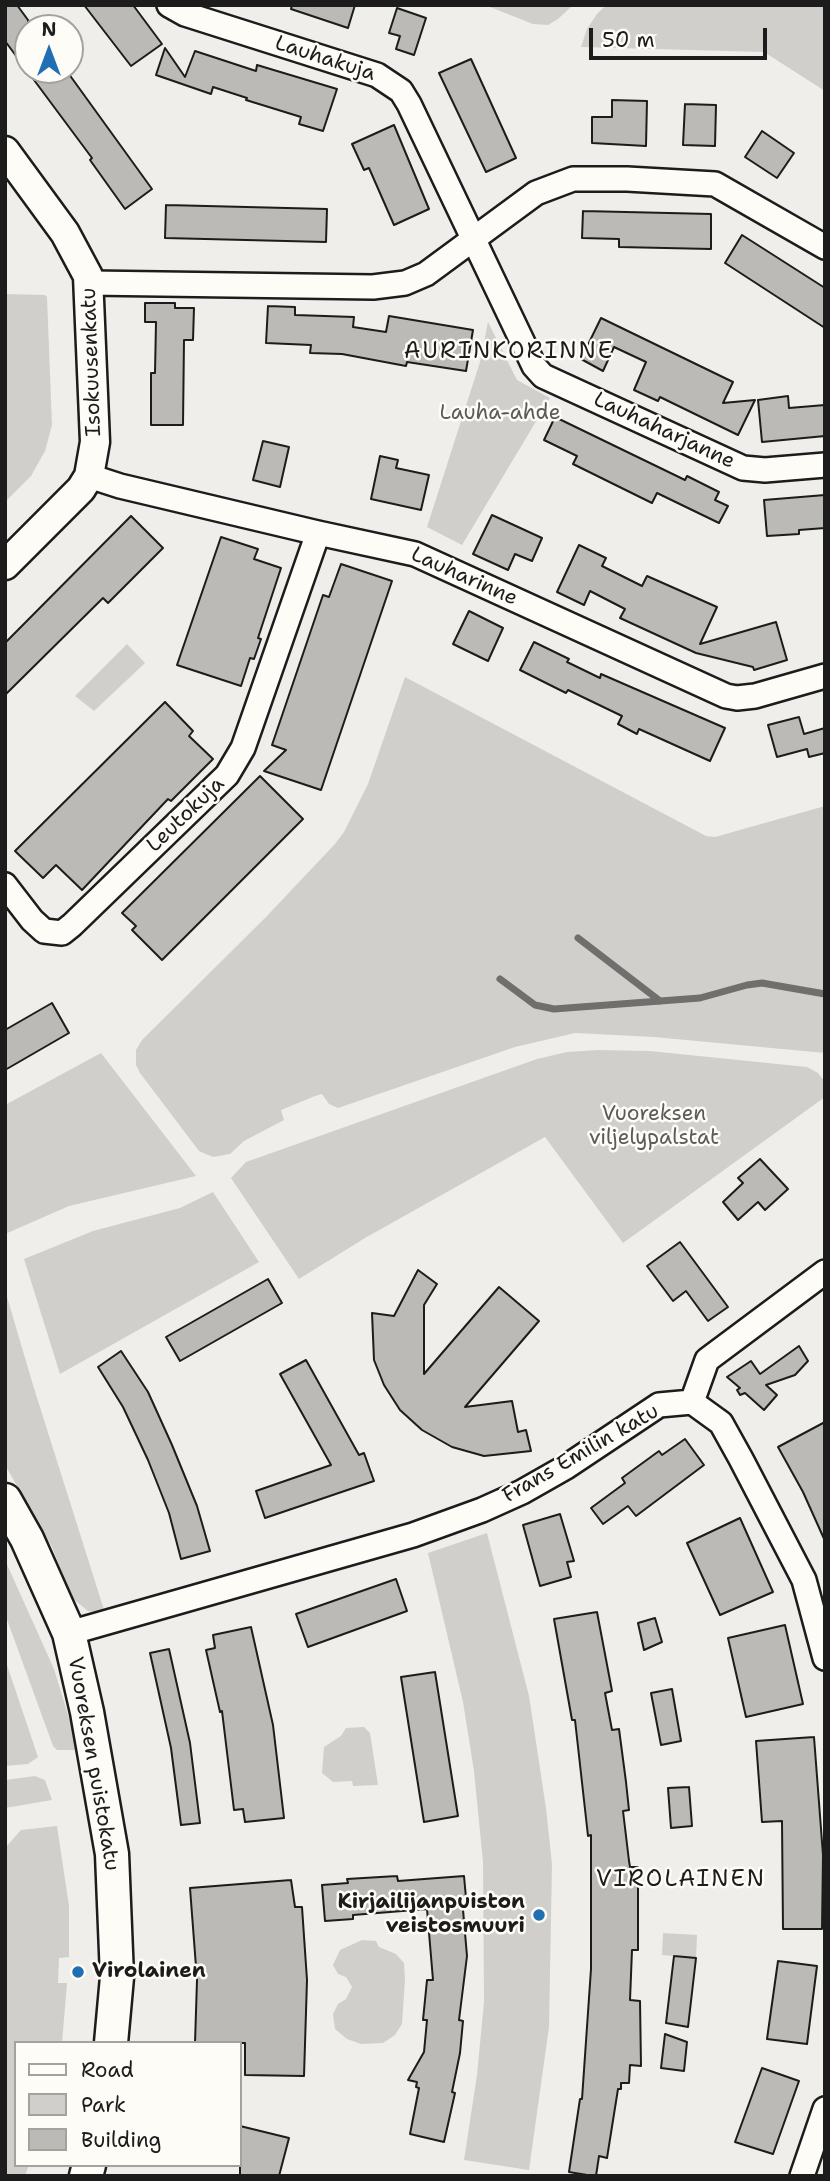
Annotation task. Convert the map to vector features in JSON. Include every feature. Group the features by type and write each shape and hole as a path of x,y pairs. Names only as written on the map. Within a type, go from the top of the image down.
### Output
{"main road":[{"name":"Vuoreksen puistokatu","path":"5,1500 27,1539 69,1633 87,1712 112,1854 117,1977 111,2041"}],"street":[{"name":"Lauhakuja","path":"169,5 185,14 377,75 396,86 409,104 534,366 548,378"},
{"name":"Isokuusenkatu","path":"5,151 65,233 90,283 95,442 89,476 81,489 5,565"},
{"path":"90,283 373,287 394,285 415,279 536,193 572,179 715,184 825,247"},
{"name":"Lauhaharjanne","path":"548,378 743,468 765,470 825,465"},
{"name":"Lauharinne","path":"89,476 318,533 400,549 426,558 726,696 755,696 825,676"},
{"name":"Leutokuja","path":"5,885 44,931 62,933 227,775 243,748 318,533"},
{"path":"825,1272 707,1360 692,1402 721,1423 814,1577 825,1658"},
{"name":"Frans Emilin katu","path":"69,1633 413,1535 470,1514 522,1492 561,1470 659,1405 692,1402"},
{"path":"802,2176 825,2109"}],"green space":[{"path":"485,5 573,5 548,25 533,24"},
{"path":"606,5 825,5 825,91 764,52 581,47 587,29"},
{"path":"5,294 47,297 52,425 45,451 31,476 5,502"},
{"name":"Lauha-ahde","path":"488,322 517,380 550,398 462,545 427,527 480,362"},
{"path":"127,644 145,663 94,711 75,696"},
{"path":"405,677 706,836 715,837 825,806 825,1053 654,1037 575,1033 515,1047 338,1108 329,1104 322,1094 315,1096 281,1110 284,1120 244,1141 230,1154 213,1157 199,1151 140,1073 136,1065 136,1050 142,1040 266,917 344,832 368,784"},
{"name":"Vuoreksen viljelypalstat","path":"650,1051 807,1067 818,1073 825,1082 825,1097 623,1243 545,1137 365,1238 299,1279 231,1178 246,1162 537,1059 567,1052"},
{"path":"101,1053 196,1176 69,1206 5,1234 5,1105"},
{"path":"213,1192 259,1262 60,1374 24,1259 93,1231 180,1208"},
{"path":"5,1290 105,1613 88,1611 72,1598 52,1547 5,1465"},
{"path":"487,1533 529,1696 552,1864 549,2027 529,2170 464,2160 477,2075 484,2002 483,1862 474,1771 463,1702 428,1553"},
{"path":"5,1560 54,1669 72,1728 75,1750 57,1750 53,1746 5,1614"},
{"path":"5,1659 38,1757 28,1764 5,1766"},
{"path":"364,1727 370,1733 378,1785 353,1786 352,1781 333,1782 322,1773 324,1747 341,1736 346,1728"},
{"path":"35,1776 45,1780 52,1800 5,1808 5,1780"},
{"path":"57,1826 69,1906 69,1957 59,1958 58,1983 67,1983 62,2041 14,2041 14,2167 28,2167 25,2176 5,2176 5,1848 21,1830"},
{"path":"663,1933 697,1935 696,1958 662,1955"},
{"path":"362,1940 376,1941 379,1947 396,1954 404,1963 402,2024 395,2035 383,2043 361,2044 347,2039 335,2029 333,2014 352,1987 333,1965 340,1950"}],"building":[{"path":"5,5 17,5 24,14 14,14 14,53 5,41"},
{"path":"84,5 133,5 162,44 131,66"},
{"path":"292,5 355,5 348,28 291,9"},
{"path":"397,8 426,18 414,55 396,49 400,36 389,33"},
{"path":"165,48 185,77 195,51 256,71 257,65 337,89 323,131 299,124 301,117 246,100 247,98 213,87 211,94 156,75"},
{"path":"471,59 516,158 486,172 439,73"},
{"path":"37,84 76,84 152,189 125,209 90,160 92,158"},
{"path":"612,100 647,101 646,146 592,143 592,117 612,117"},
{"path":"685,104 716,105 715,146 683,145"},
{"path":"394,125 429,209 394,225 369,168 364,170 352,144"},
{"path":"762,131 794,153 777,178 745,157"},
{"path":"166,205 327,209 326,242 165,238"},
{"path":"583,211 711,214 711,249 619,247 619,239 582,238"},
{"path":"742,235 825,288 825,328 725,263"},
{"path":"145,303 175,303 175,308 194,308 193,340 184,340 183,425 151,425 151,373 155,373 156,322 145,322"},
{"path":"268,306 295,307 295,315 354,317 353,327 386,332 389,316 473,330 466,371 407,362 406,366 342,354 310,353 311,345 266,343"},
{"path":"601,318 733,382 723,403 755,400 738,435 660,397 658,401 634,390 646,362 614,347 603,371 581,359"},
{"path":"788,396 789,408 825,405 825,436 762,442 758,400"},
{"path":"555,417 685,480 687,476 719,492 715,500 728,506 719,523 657,493 652,503 573,464 577,456 544,440"},
{"path":"263,441 289,447 280,487 253,480"},
{"path":"380,456 398,460 396,468 429,475 421,510 371,499"},
{"path":"825,495 825,528 799,530 799,534 767,536 764,500"},
{"path":"492,515 542,538 532,561 515,554 508,570 473,554"},
{"path":"131,516 163,548 108,603 103,598 5,695 5,643"},
{"path":"221,537 258,549 254,559 281,568 258,638 261,639 254,659 250,658 241,686 177,665"},
{"path":"579,545 606,558 602,566 642,586 647,576 717,607 700,644 776,622 787,660 754,670 753,667 696,653 620,618 625,609 590,591 584,605 557,592"},
{"path":"341,564 392,581 321,790 264,771 286,750 272,745 323,595 329,597"},
{"path":"469,611 503,628 488,661 453,644"},
{"path":"534,642 600,678 601,674 725,728 710,761 639,729 637,734 618,724 622,716 520,670"},
{"path":"165,702 193,731 189,736 213,759 171,801 168,799 82,890 56,865 43,878 15,851"},
{"path":"799,717 804,734 825,728 825,753 809,757 807,749 777,757 768,725"},
{"path":"260,776 303,819 162,960 132,930 136,926 122,913"},
{"path":"52,1003 69,1033 5,1070 5,1030"},
{"path":"760,1159 788,1189 765,1210 758,1202 738,1220 723,1202 743,1183 738,1178"},
{"path":"680,1242 728,1307 708,1321 686,1291 673,1301 647,1266"},
{"path":"418,1270 437,1284 424,1305 424,1374 499,1287 539,1321 465,1407 512,1401 518,1432 526,1430 531,1451 484,1456 452,1447 422,1430 400,1410 384,1385 374,1360 372,1313 394,1316"},
{"path":"268,1279 282,1303 180,1361 166,1337"},
{"path":"799,1346 808,1361 795,1375 766,1385 777,1395 764,1410 745,1393 740,1395 737,1390 740,1388 727,1377 751,1361 760,1374"},
{"path":"121,1351 148,1392 172,1445 197,1506 210,1551 181,1559 169,1513 148,1460 123,1407 98,1367"},
{"path":"306,1360 359,1455 364,1453 374,1481 265,1518 256,1491 331,1465 280,1374"},
{"path":"825,1422 825,1541 803,1492 778,1447"},
{"path":"685,1439 704,1465 636,1516 628,1506 603,1524 591,1508 625,1483 622,1478 659,1451 662,1455"},
{"path":"560,1514 574,1561 567,1562 571,1577 540,1586 523,1525"},
{"path":"740,1518 773,1592 720,1615 687,1543"},
{"path":"396,1579 407,1611 308,1647 296,1614"},
{"path":"597,1612 612,1691 605,1693 612,1730 619,1729 626,1782 629,1810 623,1811 629,1861 630,1867 638,1867 638,1950 632,1950 630,2000 640,2001 641,2066 630,2065 629,2083 621,2083 621,2089 618,2089 607,2158 599,2156 596,2176 593,2176 569,2172 582,2099 591,1969 591,1835 588,1836 575,1720 572,1720 554,1619"},
{"path":"655,1618 662,1642 644,1650 638,1623"},
{"path":"785,1625 803,1704 746,1717 728,1638"},
{"path":"251,1627 273,1725 284,1818 245,1822 243,1809 234,1810 222,1711 220,1712 206,1650 215,1648 213,1635"},
{"path":"169,1649 190,1743 200,1823 181,1825 171,1748 150,1653"},
{"path":"435,1672 458,1816 424,1822 401,1677"},
{"path":"672,1689 681,1741 661,1745 651,1693"},
{"path":"814,1737 823,1855 822,1929 783,1929 782,1821 762,1822 756,1741"},
{"path":"689,1787 692,1826 671,1828 668,1788"},
{"path":"397,1876 398,1881 464,1876 466,1898 462,1898 467,1956 459,2020 463,2021 452,2092 455,2093 444,2142 410,2134 419,2088 416,2087 417,2082 408,2080 424,2052 427,2020 423,2020 427,1980 433,1980 427,1909 353,1915 353,1919 325,1921 322,1885 348,1883 347,1879"},
{"path":"291,1880 295,1907 302,1907 307,1980 304,2076 245,2075 245,2043 195,2041 197,1980 190,1888"},
{"path":"674,1956 696,1958 688,2027 666,2023"},
{"path":"778,1961 817,1966 807,2044 767,2039"},
{"path":"665,2034 687,2042 684,2071 661,2068"},
{"path":"762,2068 799,2081 773,2154 735,2142"},
{"path":"242,2126 289,2138 279,2176 240,2176"}],"waterway":[{"path":"578,938 660,1001"},
{"path":"500,979 535,1005 554,1009 700,998 762,983 825,994"}],"place":[{"name":"Kirjailijanpuiston veistosmuuri","path":"539,1915"},
{"name":"Virolainen","path":"78,1972"}],"district":[{"name":"AURINKORINNE","path":"509,352"},
{"name":"VIROLAINEN","path":"681,1880"}]}
